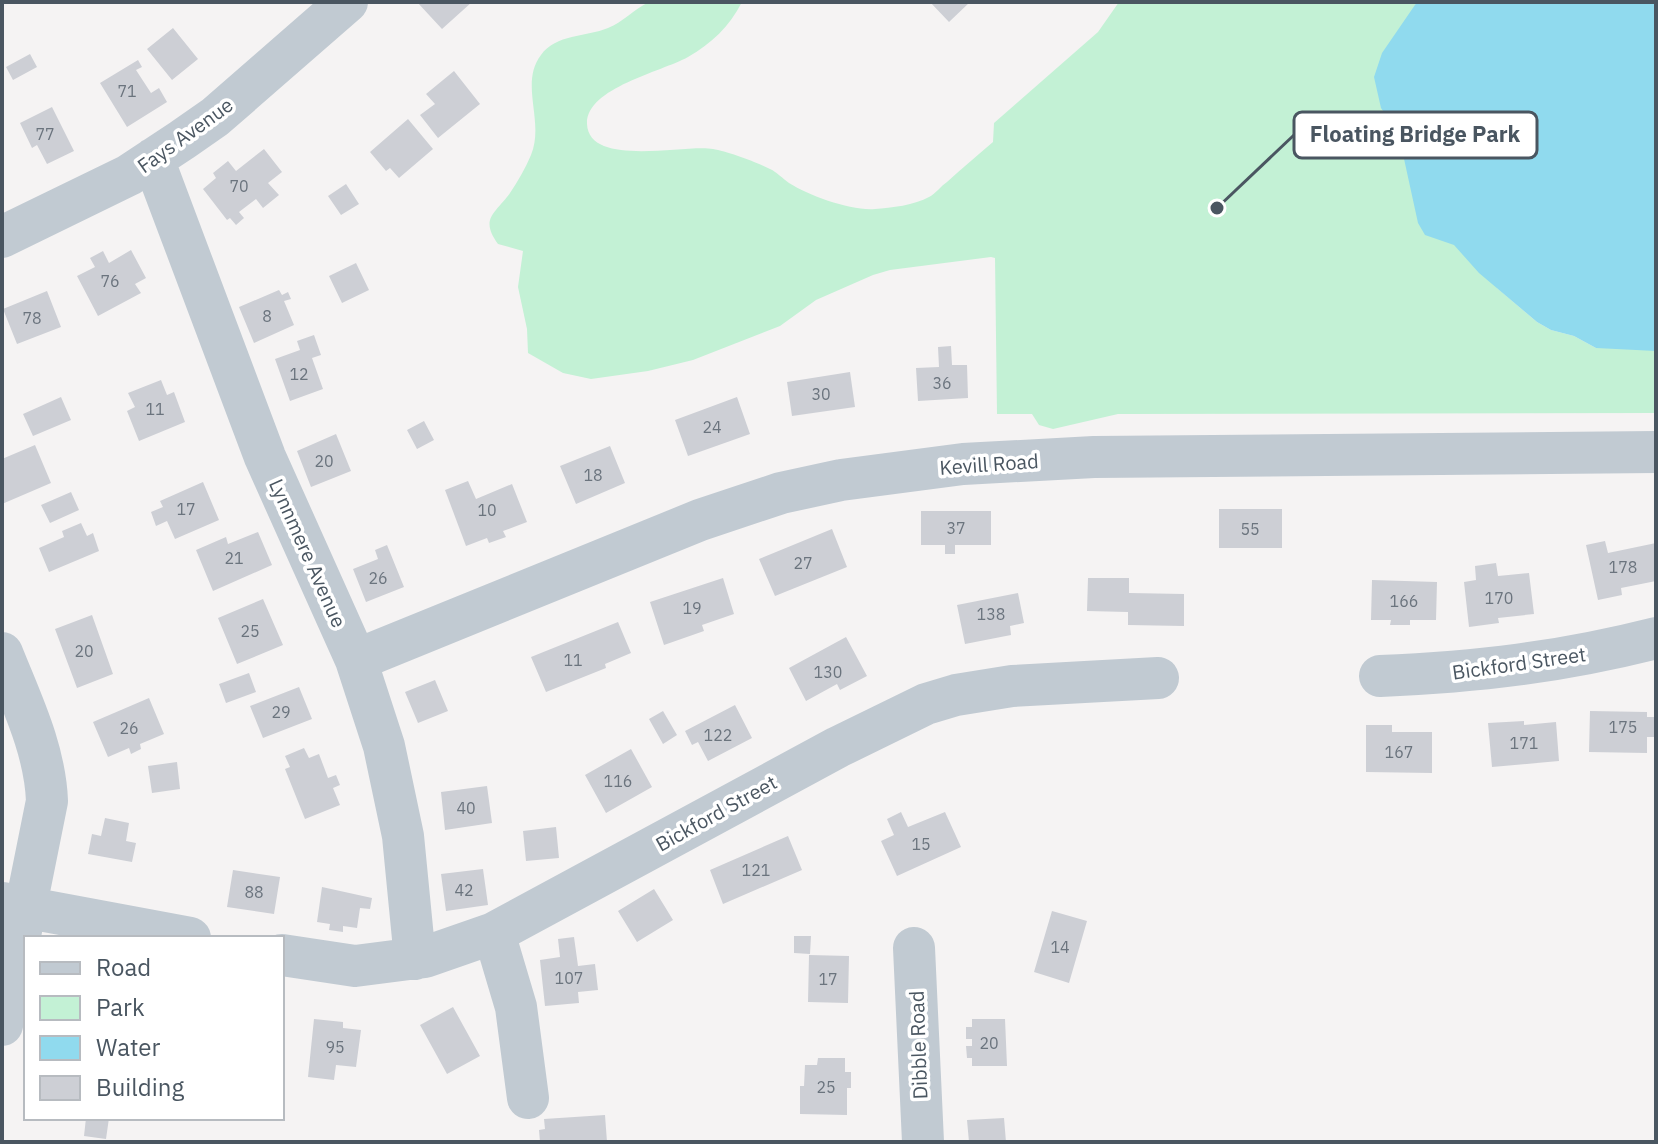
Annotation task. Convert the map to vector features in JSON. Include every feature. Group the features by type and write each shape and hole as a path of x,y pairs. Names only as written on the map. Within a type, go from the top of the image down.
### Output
{"street":[{"name":"Fays Avenue","path":"2,237 129,175 215,117 347,2"},
{"name":"Lynnmere Avenue","path":"153,159 265,457 356,660 384,746 395,792 403,836 415,959"},
{"name":"Kevill Road","path":"356,660 700,520 781,493 841,480 963,464 1094,457 1656,452"},
{"name":"Bickford Street","path":"1380,676 1468,672 1529,665 1656,638"},
{"path":"2,653 39,747 46,776 47,801 14,905 2,1025"},
{"name":"Bickford Street","path":"284,955 355,966 415,959 494,933 838,747 926,704 956,695 1012,686 1158,678"},
{"path":"14,905 179,936"},
{"path":"494,933 516,1007 528,1098"},
{"name":"Dibble Road","path":"914,948 923,1142"}],"green space":[{"path":"649,2 742,2 726,27 697,52 627,83 599,100 590,111 587,124 592,138 604,146 620,150 719,150 764,166 808,193 854,208 875,209 910,204 934,194 993,142 994,123 1098,32 1119,2 1417,2 1411,13 1497,288 1537,322 1596,348 1656,332 1656,413 1118,414 1053,429 1039,425 1032,414 997,414 995,258 991,257 873,275 816,300 780,326 693,360 648,371 591,379 563,373 528,353 527,329 518,287 523,251 498,244 492,235 490,222 524,170 535,142 532,78 541,55 555,43 613,25"}],"water":[{"path":"1417,2 1656,2 1656,351 1596,348 1574,336 1551,330 1537,322 1479,273 1454,245 1425,235 1418,223 1397,131 1381,108 1374,77 1382,53"}],"building":[{"path":"417,2 472,2 442,29"},
{"path":"930,2 970,2 949,22"},
{"path":"173,28 198,59 172,80 147,49"},
{"path":"30,54 37,67 13,80 6,67"},
{"path":"138,60 142,67 136,70 151,93 159,88 167,102 127,127 100,83"},
{"path":"454,71 480,104 438,138 420,115 435,104 426,94"},
{"path":"52,107 74,151 47,164 37,145 32,148 20,123"},
{"path":"408,119 433,149 399,178 390,168 386,171 370,152"},
{"path":"264,149 282,172 268,183 279,195 263,208 256,199 239,212 244,218 236,225 230,218 227,220 203,189 216,178 213,173 228,161 236,171"},
{"path":"346,184 359,204 341,215 328,196"},
{"path":"131,250 146,278 135,284 141,293 98,316 77,276 95,267 90,258 103,251 109,263"},
{"path":"356,263 369,290 342,303 329,276"},
{"path":"279,290 282,295 288,292 291,299 284,301 294,325 254,343 239,307"},
{"path":"47,291 61,327 17,344 3,309"},
{"path":"314,335 321,355 312,358 323,389 290,401 275,359 300,350 297,341"},
{"path":"951,346 952,365 967,365 968,398 918,401 916,368 939,367 938,347"},
{"path":"850,372 855,407 792,416 787,382"},
{"path":"161,380 167,395 174,392 185,422 139,441 127,411 135,407 128,393"},
{"path":"61,397 71,420 33,436 23,414"},
{"path":"737,397 750,434 688,456 675,420"},
{"path":"424,421 434,440 417,449 407,430"},
{"path":"336,434 351,471 311,487 297,451"},
{"path":"35,445 51,483 2,504 2,459"},
{"path":"610,446 625,483 576,504 560,466"},
{"path":"468,481 476,499 512,484 527,522 503,531 506,537 489,543 487,538 466,546 445,490"},
{"path":"203,482 219,520 175,539 167,521 156,526 151,512 163,507 160,501"},
{"path":"71,492 79,510 50,523 41,505"},
{"path":"1219,509 1282,509 1282,548 1219,548"},
{"path":"921,511 991,511 991,545 955,545 955,554 945,554 945,545 921,545"},
{"path":"81,523 87,536 93,533 99,551 49,572 39,548 64,537 62,531"},
{"path":"832,529 847,567 775,596 759,559"},
{"path":"258,532 272,565 213,591 196,550 226,537 228,544"},
{"path":"1605,541 1608,553 1656,543 1656,581 1621,588 1622,595 1598,600 1586,545"},
{"path":"387,545 404,587 366,602 353,569 378,559 375,550"},
{"path":"1496,563 1498,576 1529,573 1534,614 1498,618 1499,623 1469,627 1464,582 1476,580 1475,566"},
{"path":"723,578 734,614 702,625 704,631 664,645 650,602"},
{"path":"1088,578 1129,578 1129,593 1184,594 1184,626 1128,625 1128,612 1087,611"},
{"path":"1372,580 1437,582 1436,620 1410,620 1410,625 1390,625 1391,620 1371,620"},
{"path":"1018,593 1024,623 1010,626 1011,635 965,644 957,605"},
{"path":"263,599 283,645 237,664 218,618"},
{"path":"92,615 113,674 77,688 55,629"},
{"path":"618,622 631,653 605,664 606,668 546,692 531,657"},
{"path":"846,637 867,676 840,690 837,684 806,701 789,668"},
{"path":"249,673 256,692 226,703 219,684"},
{"path":"435,680 448,711 418,723 405,692"},
{"path":"299,687 312,719 263,738 250,706"},
{"path":"149,698 164,734 140,744 141,749 131,754 129,748 108,757 93,722"},
{"path":"735,705 752,738 708,761 698,742 692,745 685,731"},
{"path":"663,711 677,735 663,744 649,719"},
{"path":"1590,711 1647,712 1647,717 1656,717 1656,737 1647,737 1647,753 1589,752"},
{"path":"1524,721 1524,725 1556,722 1559,761 1492,767 1488,723"},
{"path":"1366,725 1392,725 1392,732 1432,732 1432,773 1366,772"},
{"path":"304,748 309,758 319,754 328,778 336,775 340,785 333,788 340,805 305,819 285,769 290,767 285,756"},
{"path":"631,749 652,787 606,813 585,775"},
{"path":"177,762 180,789 152,793 148,766"},
{"path":"487,786 492,823 445,830 441,792"},
{"path":"901,812 908,827 945,812 961,847 897,876 881,841 894,835 887,819"},
{"path":"105,818 129,823 126,841 136,843 132,862 88,854 92,834 101,836"},
{"path":"556,827 559,858 526,861 523,831"},
{"path":"788,836 802,870 723,904 710,870"},
{"path":"483,869 488,905 446,911 441,874"},
{"path":"233,870 280,877 274,914 227,907"},
{"path":"322,887 372,898 370,909 360,908 357,928 343,926 343,932 329,930 330,924 317,922"},
{"path":"654,889 673,920 637,942 618,911"},
{"path":"1052,911 1087,921 1069,983 1034,972"},
{"path":"794,936 811,936 810,954 794,953"},
{"path":"574,937 578,966 595,964 598,990 578,992 579,1003 545,1006 540,960 560,957 558,939"},
{"path":"809,955 849,956 848,1003 808,1002"},
{"path":"453,1007 480,1056 447,1074 420,1025"},
{"path":"314,1019 343,1022 343,1028 361,1030 356,1067 336,1065 334,1080 308,1077"},
{"path":"972,1019 1005,1019 1007,1066 972,1066 972,1058 967,1058 966,1046 972,1046 972,1039 966,1039 966,1027 972,1027"},
{"path":"818,1058 845,1058 845,1072 851,1072 851,1088 847,1088 847,1115 800,1114 800,1086 804,1086 805,1065 817,1065"},
{"path":"605,1115 607,1142 540,1142 539,1130 545,1129 544,1119"},
{"path":"1004,1118 1006,1142 969,1142 967,1120"},
{"path":"86,1120 109,1120 106,1139 84,1136"}],"place":[{"name":"Floating Bridge Park","path":"1217,208"}]}
